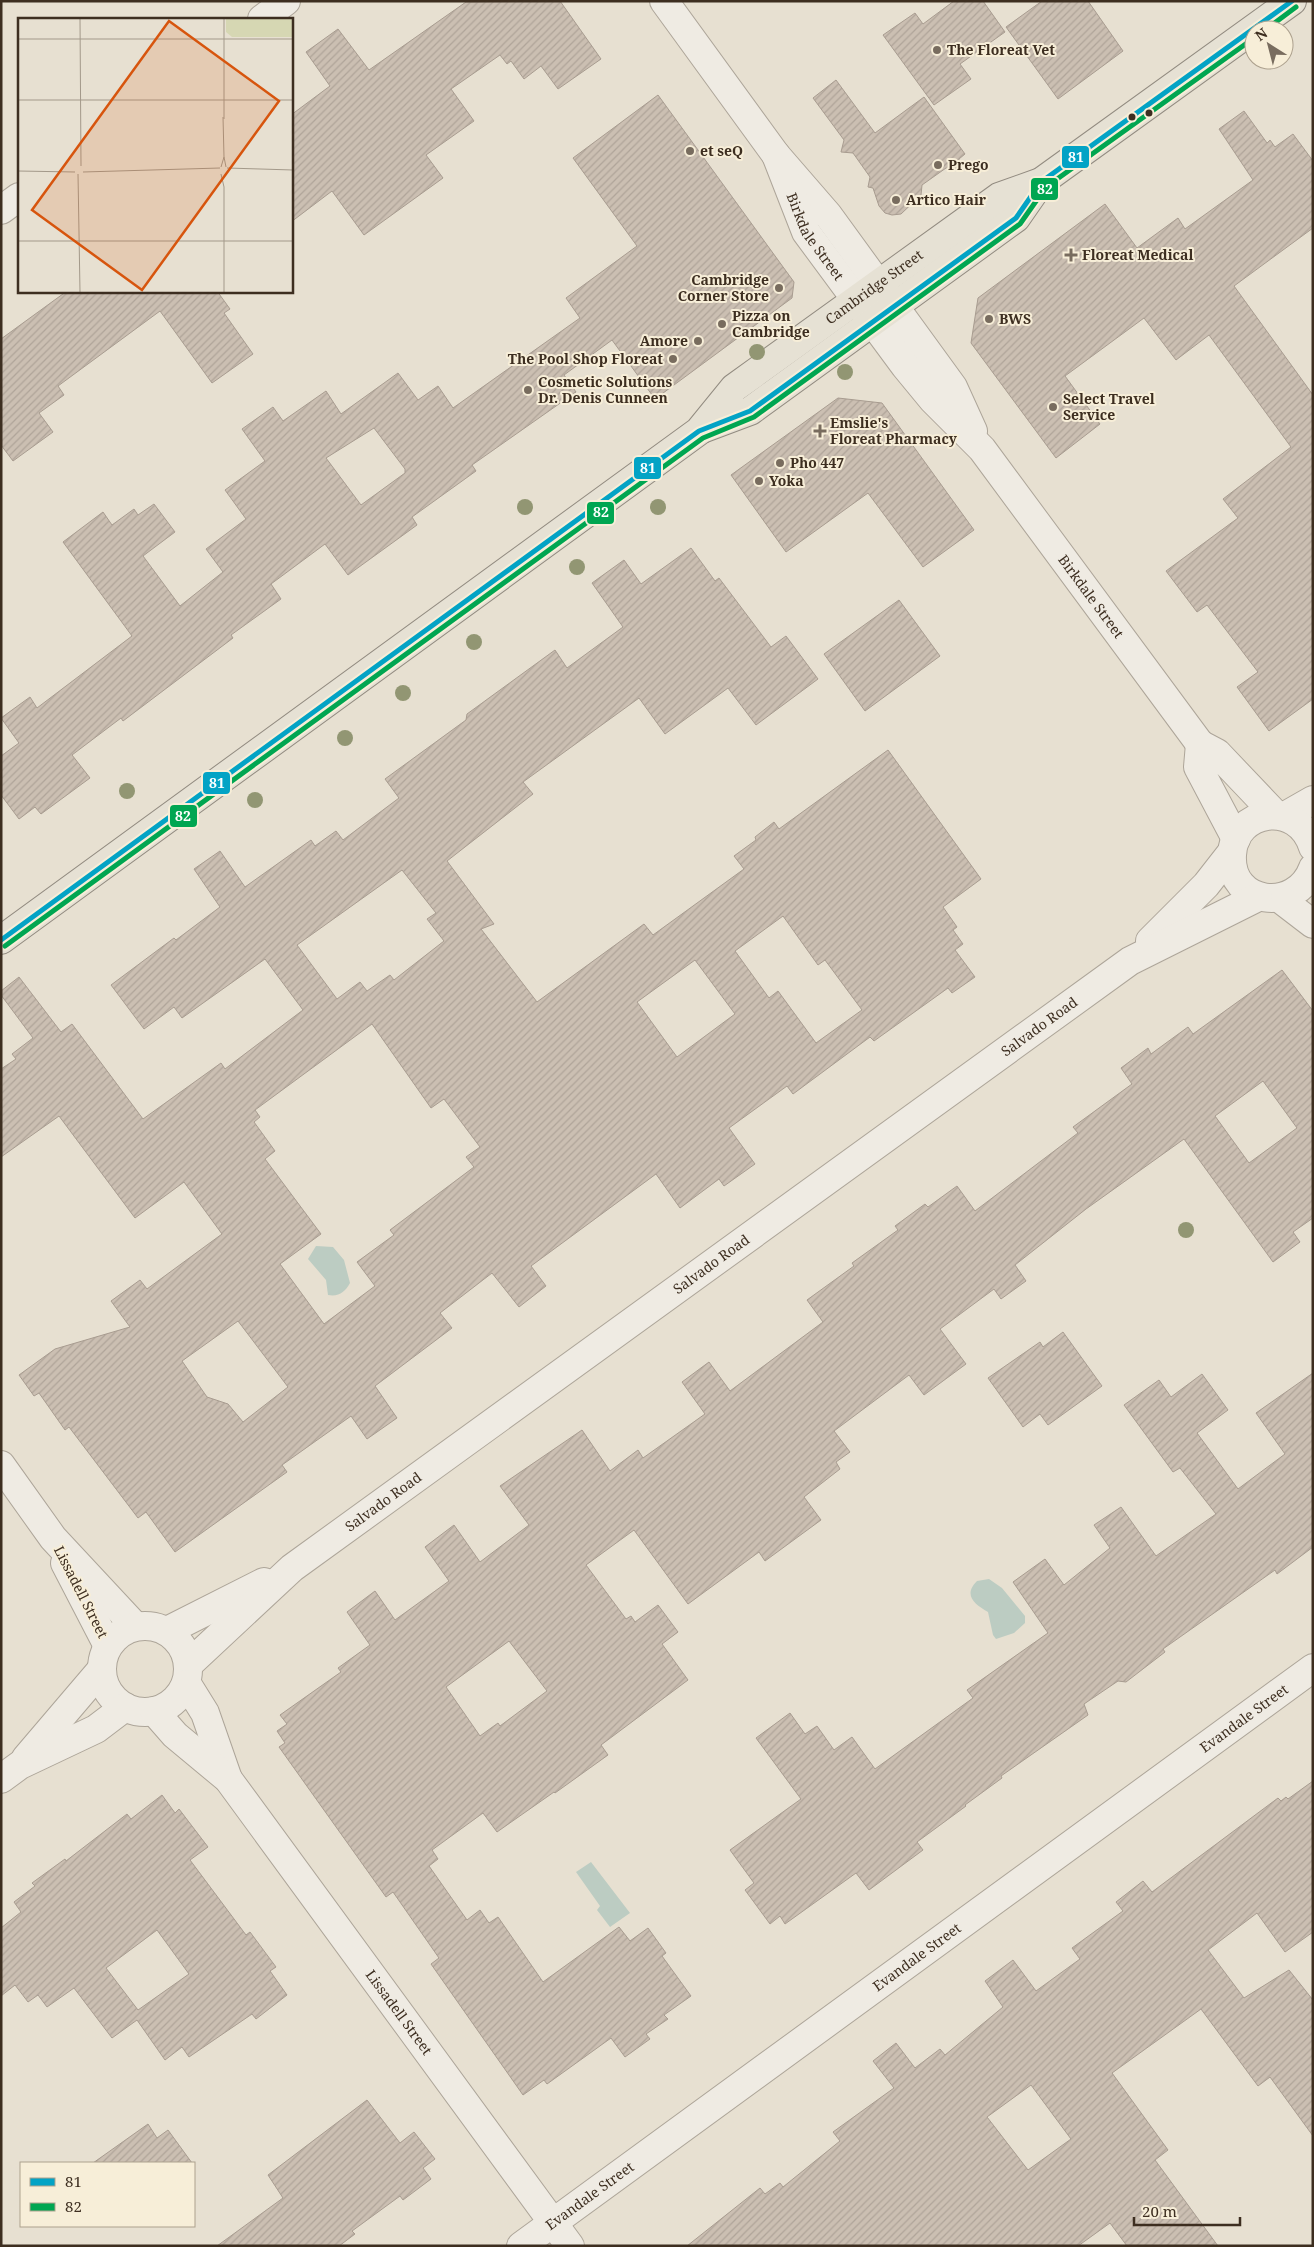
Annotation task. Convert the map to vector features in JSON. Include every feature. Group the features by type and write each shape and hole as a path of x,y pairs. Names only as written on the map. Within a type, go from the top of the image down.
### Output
{"main road":[{"name":"Cambridge Street","path":"699,431 734,388 999,197 1041,182 1292,1"},
{"name":"Cambridge Street","path":"1,940 699,431 750,411 1016,218 1041,182"}],"street":[{"path":"263,18 286,1"},
{"name":"Birkdale Street","path":"664,1 776,155 828,215 953,387 982,449"},
{"name":"Birkdale Street","path":"776,155 806,232 872,322 933,400 982,449 1200,744 1217,753 1280,815 1299,825 1310,839 1313,848"},
{"path":"1,210 18,198"},
{"path":"1200,744 1198,767 1234,846 1233,869 1239,882 1269,897 1313,924"},
{"path":"1280,815 1313,800"},
{"name":"Salvado Road","path":"167,1631 292,1568 1130,961 1180,913 1252,822 1280,815"},
{"name":"Salvado Road","path":"1130,961 1269,897 1297,891 1309,877 1313,868"},
{"name":"Lissadell Street","path":"1,1465 53,1538 135,1626"},
{"name":"Lissadell Street","path":"53,1538 104,1658"},
{"name":"Salvado Road","path":"187,1674 292,1568"},
{"path":"11,1772 104,1658 120,1634 135,1626 151,1626 167,1631 182,1646 187,1674 172,1703 154,1711 140,1712 125,1707 112,1698 104,1685 104,1658"},
{"name":"Evandale Street","path":"521,2246 1313,1668"},
{"name":"Lissadell Street","path":"187,1674 205,1713 228,1779"},
{"path":"11,1772 96,1729 125,1707"},
{"name":"Lissadell Street","path":"154,1711 175,1735 228,1779 570,2246"}],"shaded area":[{"path":"316,1246 333,1247 344,1260 350,1283 341,1293 328,1295 326,1280 308,1259"},
{"path":"989,1579 1002,1588 1025,1616 1025,1623 1014,1633 996,1639 993,1635 988,1612 978,1606 971,1595 973,1586 977,1581"},
{"path":"591,1862 630,1913 610,1927 597,1910 600,1906 576,1872"}],"building":[{"path":"560,1 601,59 558,89 541,66 524,79 511,61 507,64 500,55 451,89 474,121 426,155 443,178 364,235 332,191 292,221 292,114 330,86 306,52 338,29 369,70 466,2"},
{"name":"The Floreat Vet","path":"954,1 983,1 1005,32 960,64 971,79 934,105 883,35 915,13 923,24"},
{"path":"1042,1 1088,1 1123,51 1058,99 1006,27"},
{"path":"836,80 875,133 924,97 965,154 959,159 957,169 946,168 922,185 921,195 901,214 892,215 885,213 879,206 873,188 868,187 870,177 853,153 841,152 844,140 813,98"},
{"path":"658,95 794,282 792,298 655,399 612,340 564,375 576,392 472,465 476,471 412,517 417,525 348,575 325,544 271,584 281,599 231,635 233,638 123,721 121,718 72,755 90,778 41,814 35,807 19,819 1,795 1,756 19,743 1,718 30,697 37,708 132,636 63,542 103,512 112,525 134,509 138,515 154,504 175,532 143,556 180,606 223,572 206,549 246,519 225,490 265,461 242,429 273,407 283,421 326,391 341,414 398,373 418,400 438,386 453,408 580,318 566,298 637,246 573,158","holes":["374,428 405,469 405,473 361,505 326,458"]},
{"path":"1244,111 1267,143 1270,140 1275,147 1293,134 1313,161 1313,228 1234,286 1313,395 1313,699 1269,731 1237,687 1258,672 1207,605 1197,612 1166,571 1238,518 1223,499 1291,447 1209,335 1176,360 1144,318 1065,376 1100,424 1056,458 971,343 978,298 1105,204 1137,248 1178,218 1185,229 1253,180 1219,129"},
{"path":"66,292 218,292 230,309 224,313 253,354 212,383 160,311 58,386 64,395 39,413 53,432 13,461 1,445 1,339"},
{"path":"838,398 882,403 974,530 923,567 868,493 786,552 731,475"},
{"path":"691,548 715,581 719,578 771,647 786,636 818,679 756,725 728,688 665,734 639,698 523,782 533,794 447,861 494,924 481,929 537,1002 644,924 653,935 744,869 734,856 756,840 755,837 774,822 779,829 888,750 981,879 943,907 957,927 953,930 963,944 955,950 975,977 952,993 948,988 874,1041 870,1037 793,1094 787,1086 729,1128 755,1164 724,1186 719,1179 680,1208 656,1174 531,1266 546,1286 519,1307 492,1273 440,1313 452,1328 375,1386 397,1418 367,1439 351,1416 282,1465 287,1472 175,1552 146,1512 138,1518 69,1427 65,1430 39,1393 34,1396 19,1375 55,1349 130,1327 111,1301 140,1280 147,1289 222,1234 184,1182 135,1218 59,1116 1,1157 1,1069 16,1059 12,1054 33,1038 1,995 1,991 19,977 61,1032 72,1024 143,1119 221,1063 225,1069 303,1010 265,959 182,1018 174,1007 144,1029 111,985 174,938 176,940 220,907 194,869 220,851 245,887 311,840 315,846 336,831 343,840 399,798 385,779 466,720 467,714 555,650 567,668 623,627 592,583 624,560 641,584","holes":["402,870 436,913 427,919 444,941 394,980 390,975 367,991 360,982 337,999 297,945","783,916 818,965 825,960 862,1010 816,1043 778,991 769,998 735,951","695,960 735,1014 677,1057 637,1002","372,1024 431,1108 444,1099 480,1147 466,1157 474,1167 390,1230 394,1235 357,1262 375,1286 324,1324 280,1264 321,1234 265,1159 275,1151 254,1122 260,1117 255,1110","238,1321 288,1387 243,1422 228,1404 207,1397 182,1361"]},
{"path":"899,600 940,656 865,711 824,654"},
{"path":"1282,970 1313,1011 1313,1218 1293,1232 1300,1242 1273,1262 1184,1139 1086,1209 1015,1265 1026,1281 1001,1299 994,1289 940,1329 966,1364 924,1395 909,1375 834,1431 850,1452 836,1462 840,1469 804,1497 821,1520 765,1561 759,1552 688,1604 634,1530 586,1565 626,1619 631,1616 635,1622 658,1605 678,1632 662,1644 688,1680 601,1745 608,1755 497,1832 483,1813 432,1850 438,1859 429,1866 467,1920 480,1910 489,1923 498,1917 543,1982 619,1927 630,1941 648,1928 666,1953 662,1956 691,1996 664,2015 668,2019 646,2034 650,2039 625,2057 611,2038 547,2084 544,2080 523,2095 431,1964 439,1958 393,1892 386,1897 279,1747 285,1743 277,1731 287,1724 280,1715 341,1672 338,1668 370,1645 347,1612 375,1591 395,1620 449,1581 425,1547 454,1525 480,1562 529,1525 500,1486 582,1430 610,1471 638,1450 643,1458 705,1414 682,1382 709,1362 730,1391 823,1322 807,1300 854,1266 852,1263 898,1230 895,1226 925,1204 928,1207 957,1186 975,1211 1078,1133 1073,1127 1132,1084 1121,1068 1148,1048 1151,1054 1188,1027 1193,1034","holes":["1263,1081 1297,1128 1249,1163 1215,1116","509,1641 547,1691 500,1726 498,1723 480,1736 446,1687"]},
{"path":"1063,1332 1102,1386 1048,1425 1040,1414 1023,1427 988,1378 1040,1342 1043,1347"},
{"path":"1313,1373 1313,1547 1277,1574 1275,1570 1163,1649 1165,1652 1126,1682 1118,1681 1084,1704 1088,1715 1001,1776 1002,1778 917,1842 923,1850 869,1890 856,1873 785,1924 780,1916 770,1924 745,1890 754,1883 730,1850 801,1799 756,1738 790,1713 805,1734 817,1726 834,1750 852,1737 875,1769 973,1698 967,1690 1048,1633 1013,1582 1045,1559 1064,1585 1110,1548 1094,1525 1121,1507 1156,1556 1216,1514 1180,1468 1173,1472 1124,1405 1159,1380 1171,1397 1202,1374 1228,1410 1197,1433 1238,1489 1285,1454 1256,1413"},
{"path":"1313,1781 1313,1932 1285,1952 1257,1913 1208,1950 1244,1998 1289,1970 1313,2000 1313,2136 1270,2077 1258,2086 1201,2009 1112,2073 1168,2150 1155,2160 1218,2246 1127,2246 1110,2223 1078,2246 687,2246 760,2188 765,2194 780,2183 783,2187 840,2141 833,2132 894,2088 873,2061 896,2043 915,2068 940,2049 945,2055 1003,2007 985,1981 1013,1960 1036,1991 1080,1959 1072,1948 1123,1911 1116,1902 1143,1881 1152,1892 1278,1798 1281,1801 1286,1797 1288,1799","holes":["1031,2085 1071,2139 1028,2170 987,2117"]},
{"path":"162,1795 175,1813 179,1809 208,1847 190,1860 246,1935 250,1932 276,1967 270,1971 287,1995 256,2019 252,2014 189,2057 182,2047 165,2060 137,2020 112,2038 74,1988 47,2007 38,1995 28,2002 15,1985 1,1996 1,1928 21,1912 14,1902 35,1886 32,1883 65,1859 66,1861 127,1814 131,1819","holes":["157,1930 189,1974 138,2010 106,1968"]},
{"path":"367,2100 400,2143 414,2132 435,2159 423,2168 431,2179 403,2200 400,2196 352,2231 355,2234 339,2246 217,2246 283,2198 268,2175"},
{"path":"148,2124 157,2138 168,2130 191,2162 94,2162"}],"transit line":[{"name":"81","path":"1,940 699,431 750,411 1016,218 1041,182 1292,1"},
{"name":"82","path":"1278,20 1296,7"},
{"name":"82","path":"5,946 703,438 754,417 1020,224 1046,187 1244,45"}],"place":[{"name":"The Floreat Vet","path":"937,50"},
{"name":"et seQ","path":"690,151"},
{"name":"Prego","path":"938,165"},
{"name":"Artico Hair","path":"896,200"},
{"name":"Floreat Medical","path":"1071,255"},
{"name":"Cambridge Corner Store","path":"779,288"},
{"name":"BWS","path":"989,319"},
{"name":"Pizza on Cambridge","path":"722,324"},
{"name":"Amore","path":"698,341"},
{"name":"The Pool Shop Floreat","path":"673,359"},
{"name":"Cosmetic Solutions Dr. Denis Cunneen","path":"528,390"},
{"name":"Select Travel Service","path":"1053,407"},
{"name":"Emslie's Floreat Pharmacy","path":"820,431"},
{"name":"Pho 447","path":"780,463"},
{"name":"Yoka","path":"759,481"}]}
